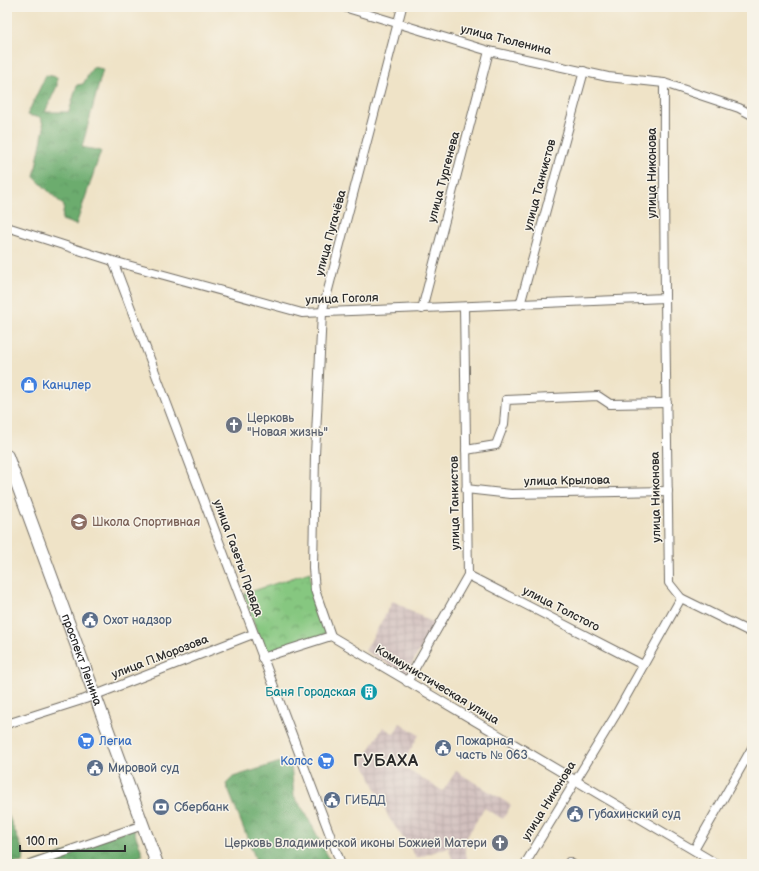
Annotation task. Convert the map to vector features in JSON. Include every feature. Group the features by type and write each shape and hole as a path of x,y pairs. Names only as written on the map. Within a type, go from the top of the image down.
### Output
{"main road":[{"name":"проспект Ленина","path":"7,456 157,864"}],"street":[{"name":"улица Тюленина","path":"344,7 398,22 489,51 608,77 664,83 739,108 752,115"},
{"name":"улица Пугачёва","path":"331,636 315,590 313,568 315,456 322,313 402,7"},
{"name":"улица Тургенева","path":"422,309 489,51"},
{"name":"улица Танкистов","path":"520,305 584,71"},
{"name":"улица Никонова","path":"525,864 615,716 681,598 669,583 664,83"},
{"name":"улица Гоголя","path":"7,227 113,261 302,313 665,298"},
{"name":"улица Газеты Правда","path":"113,261 341,864"},
{"name":"улица Танкистов","path":"464,307 468,575"},
{"path":"466,450 496,445 504,424 506,400 598,396 610,404 667,403"},
{"name":"улица Крылова","path":"466,489 511,494 668,492"},
{"path":"407,682 468,575"},
{"name":"улица Толстого","path":"468,575 643,665"},
{"path":"681,598 752,633"},
{"name":"улица П.Морозова","path":"7,724 95,695 253,634"},
{"path":"262,658 331,636"},
{"name":"Коммунистическая улица","path":"331,636 717,864"},
{"path":"694,850 752,748"},
{"path":"30,864 143,825"}],"shaded area":[{"path":"393,601 435,624 406,674 365,651"},
{"path":"400,723 419,735 401,766 443,791 456,771 511,805 503,819 484,808 464,842 468,864 454,864 448,847 417,858 389,818 363,761 383,727 394,734"}],"green space":[{"path":"93,67 103,69 82,147 101,151 76,225 62,220 64,206 34,177 44,128 41,118 27,115 46,75 57,77 57,86 45,112 69,112 77,85 83,84"},
{"path":"310,572 311,588 326,634 264,654 244,594"},
{"path":"287,760 291,764 294,796 306,814 332,864 244,864 256,860 226,784 233,777"},
{"path":"7,812 24,853 23,862 7,864"},
{"path":"133,828 143,855 120,864 33,864"}],"place":[{"name":"Канцлер","path":"29,385"},
{"name":"Церковь \"Новая жизнь\"","path":"234,425"},
{"name":"Школа Спортивная","path":"79,522"},
{"name":"Охот надзор","path":"90,620"},
{"name":"Баня Городская","path":"369,692"},
{"name":"Легиа","path":"86,741"},
{"name":"Пожарная часть № 063","path":"443,748"},
{"name":"Колос","path":"326,761"},
{"name":"Мировой суд","path":"95,768"},
{"name":"ГИБДД","path":"332,800"},
{"name":"Сбербанк","path":"161,807"},
{"name":"Губахинский суд","path":"575,814"},
{"name":"Церковь Владимирской иконы Божией Матери","path":"500,843"}],"district":[{"name":"ГУБАХА","path":"386,761"}]}
